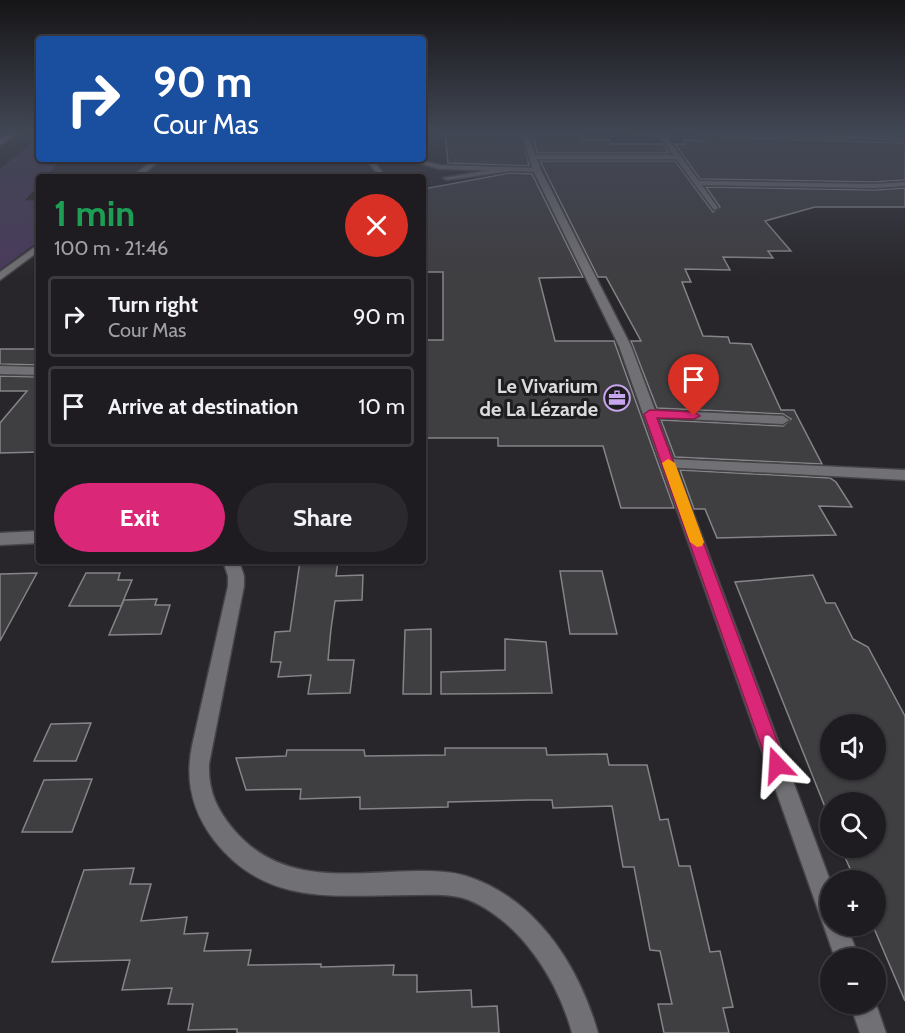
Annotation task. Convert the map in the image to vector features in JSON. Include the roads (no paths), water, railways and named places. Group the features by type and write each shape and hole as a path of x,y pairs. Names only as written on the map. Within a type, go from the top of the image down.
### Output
{"street":[{"path":"543,180 616,326 669,464 820,884"},
{"path":"695,180 714,208"},
{"path":"697,183 874,186 905,184"},
{"path":"0,277 36,249"},
{"path":"0,370 36,370"},
{"path":"650,414 783,420"},
{"path":"669,464 905,475"},
{"path":"0,539 36,537"},
{"path":"232,564 236,585 199,762 201,795 215,824 236,849 254,863 286,880 321,885 445,883 469,888 485,896 521,923 555,960 576,1002 585,1033"},
{"path":"866,1014 873,1033"}],"place":[{"name":"Le Vivarium de La Lézarde","path":"617,398"}]}
